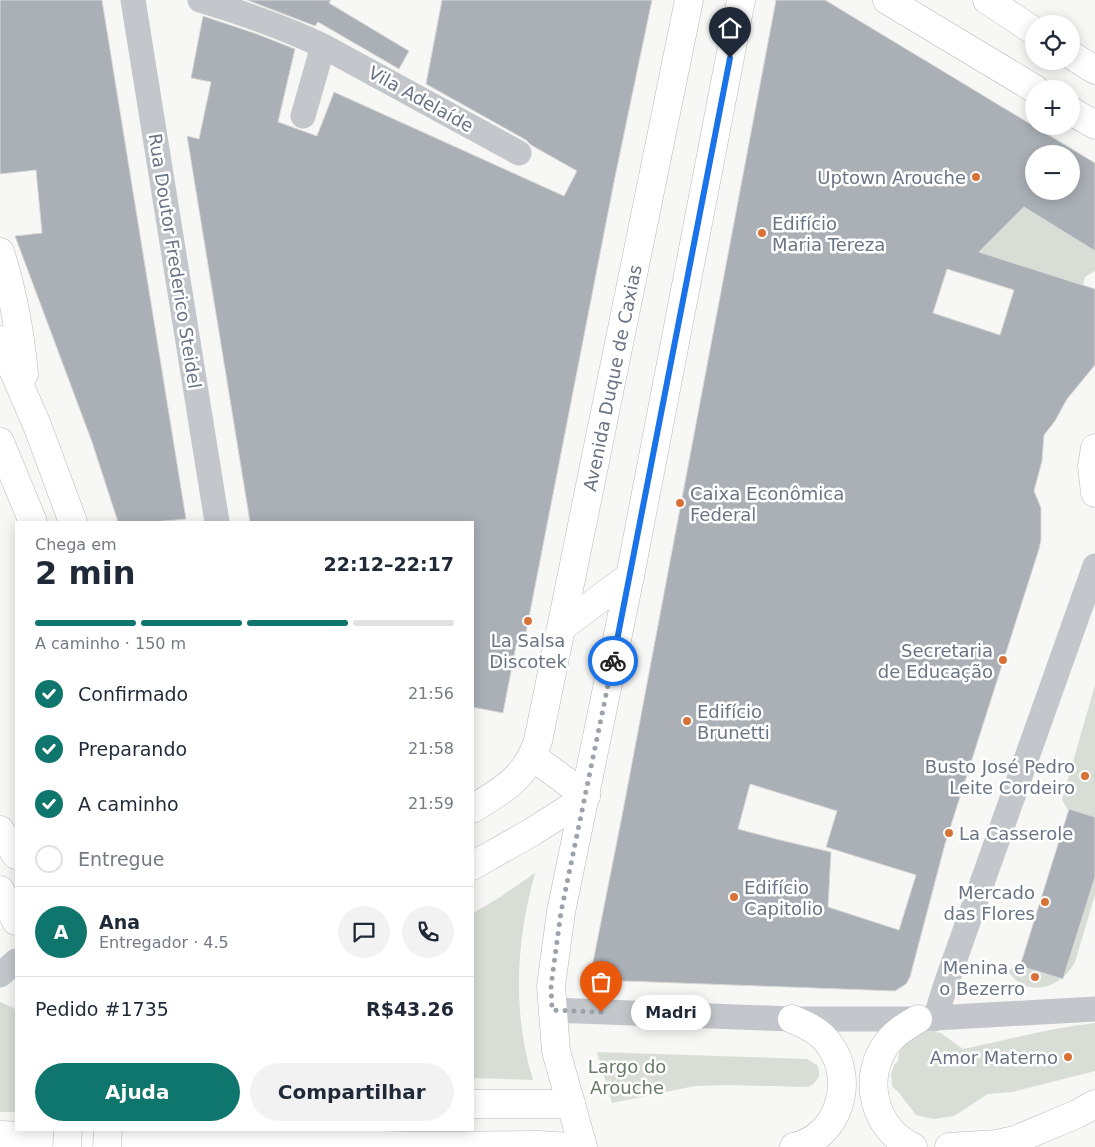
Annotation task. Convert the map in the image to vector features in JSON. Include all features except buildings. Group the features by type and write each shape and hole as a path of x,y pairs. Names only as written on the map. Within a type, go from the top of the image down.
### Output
{"main road":[{"name":"Avenida Duque de Caxias","path":"533,757 544,718 689,0"},
{"path":"583,1147 556,1051 552,1010 551,986 561,912 630,576 741,0"},
{"path":"887,0 1025,83"},
{"path":"987,0 1025,25"},
{"path":"1080,61 1095,70"},
{"path":"1080,116 1095,125"},
{"path":"0,252 9,279 16,316 26,400"},
{"path":"0,340 26,400 73,521"},
{"path":"0,442 33,521"},
{"path":"1095,448 1092,466 1095,493"},
{"path":"562,626 630,576"},
{"path":"474,809 506,789 519,776 533,757 586,796"},
{"path":"474,865 532,832 586,796"},
{"path":"0,830 15,853"},
{"path":"0,890 15,919"},
{"path":"792,1018 813,1029 831,1046 838,1060 843,1084 841,1100 831,1122 820,1134 806,1143 794,1147"},
{"path":"912,1147 892,1133 881,1117 874,1099 873,1080 877,1060 887,1043 901,1029 926,1019"},
{"path":"474,1104 571,1104"},
{"path":"949,1147 1018,1144 1095,1104"},
{"path":"0,1135 123,1139 229,1136 428,1146 539,1145 570,1147"}],"street":[{"name":"Rua Doutor Frederico Steidel","path":"133,0 217,521"},
{"name":"Vila Adelaíde","path":"200,0 258,17 290,30 323,46 519,153"},
{"path":"303,116 323,46"},
{"path":"926,1019 949,975 1095,566"},
{"path":"0,975 15,962"},
{"path":"552,1010 792,1018 926,1019 1095,1009"}],"green space":[{"path":"1024,207 1095,251 1095,271 1085,277 1083,285 1006,261 985,281 959,273 981,233 995,236"},
{"path":"1095,685 1095,895 1075,962 1069,971 1052,984 1033,988 1015,980 1008,971 1034,955 1070,813 1062,800"},
{"path":"535,873 524,925 519,976 522,1028 533,1080 474,1078 474,912"},
{"path":"0,1002 14,1008 15,1011 15,1112 0,1112"},
{"path":"1095,1023 1095,1071 1012,1092 988,1094 954,1116 934,1119 916,1115 892,1086 891,1074 894,1065 898,1061 901,1040 924,1030 941,1033 963,1049 1045,1031"},
{"name":"Largo do Arouche","path":"597,1052 807,1059 817,1065 819,1075 817,1080 808,1087 695,1086 612,1103"}],"way so far":[{"path":"601,1012 552,1010 551,986 561,912 613,661"}],"place":[{"name":"Uptown Arouche","path":"976,177"},
{"name":"Edifício Maria Tereza","path":"762,233"},
{"name":"Caixa Econômica Federal","path":"680,503"},
{"name":"La Salsa Discotek","path":"528,621"},
{"name":"Secretaria de Educação","path":"1003,660"},
{"name":"Edifício Brunetti","path":"687,721"},
{"name":"Busto José Pedro Leite Cordeiro","path":"1085,776"},
{"name":"La Casserole","path":"949,833"},
{"name":"Edifício Capitolio","path":"734,897"},
{"name":"Mercado das Flores","path":"1045,902"},
{"name":"Menina e o Bezerro","path":"1035,977"},
{"name":"Madri","path":"601,1012"},
{"name":"Amor Materno","path":"1068,1057"}],"route":[{"path":"613,661 730,58"}]}
